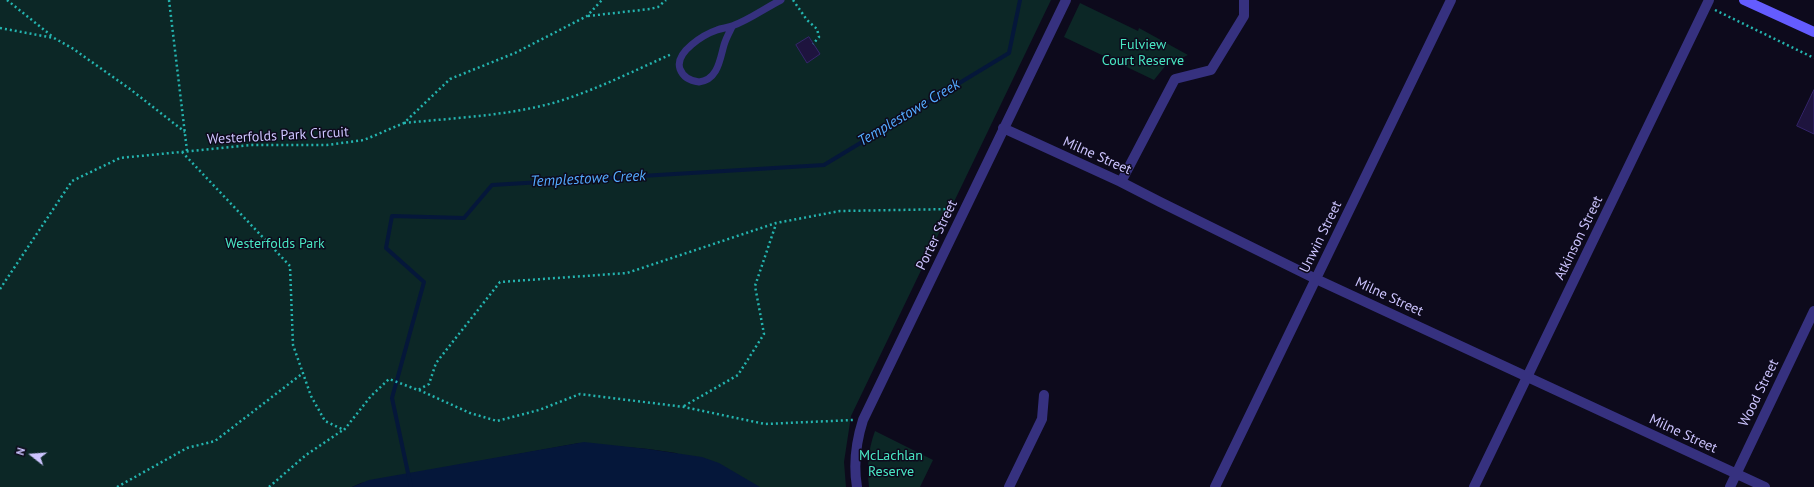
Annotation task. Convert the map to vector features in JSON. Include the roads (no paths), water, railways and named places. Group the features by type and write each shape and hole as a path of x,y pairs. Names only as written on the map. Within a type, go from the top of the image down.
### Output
{"main road":[{"path":"1744,0 1814,32"}],"street":[{"name":"Porter Street","path":"857,487 854,461 863,420 1066,0"},
{"path":"1121,182 1175,79 1211,70 1244,16 1244,0"},
{"name":"Unwin Street","path":"1215,487 1451,0"},
{"name":"Atkinson Street","path":"1474,487 1708,3"},
{"name":"Milne Street","path":"1003,128 1121,182 1316,278 1765,487"},
{"name":"Wood Street","path":"1730,487 1814,311"},
{"path":"1009,487 1042,419 1044,395"}],"lane":[{"path":"732,27 726,39 716,70 705,81 699,82 685,77 681,71 679,62 689,47 709,34 732,27 781,0"}],"water":[{"path":"584,442 702,457 719,463 760,487 352,487 369,480"}],"waterway":[{"name":"Templestowe Creek","path":"411,487 392,398 424,282 386,248 392,216 464,218 492,185 824,165 1009,53 1020,0"}],"park label":[{"name":"Fulview Court Reserve","path":"1143,54"},
{"name":"Westerfolds Park","path":"275,244"},
{"name":"McLachlan Reserve","path":"891,464"}]}
